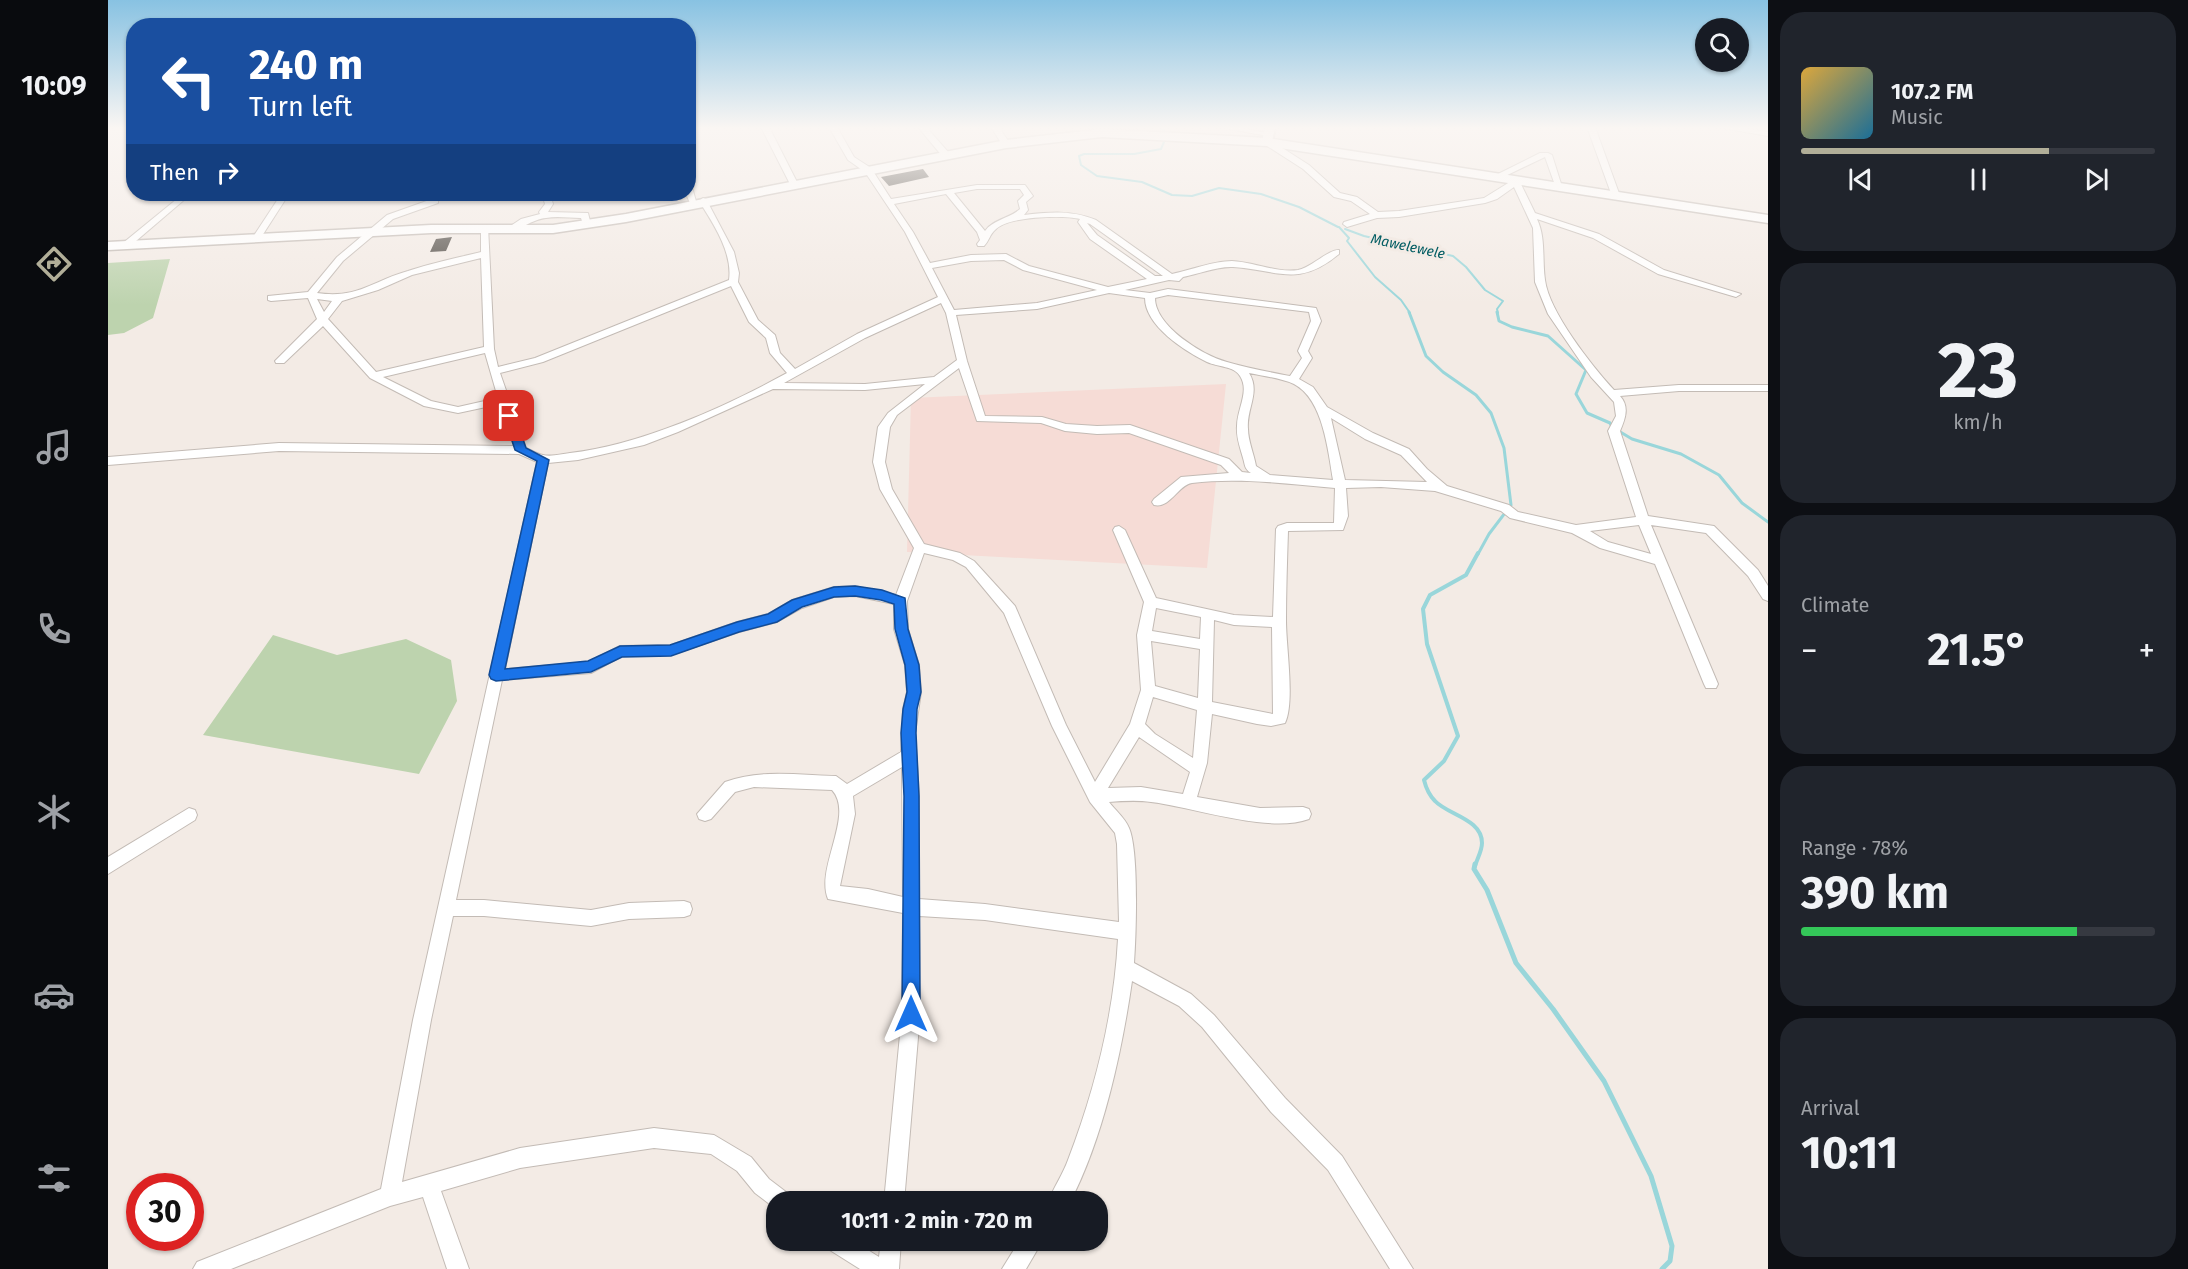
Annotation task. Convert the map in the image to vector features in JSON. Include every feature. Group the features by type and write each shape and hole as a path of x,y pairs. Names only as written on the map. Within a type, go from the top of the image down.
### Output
{"main road":[{"path":"108,246 373,231 553,229 587,225 782,186"},
{"path":"1547,186 1768,219"}],"street":[{"path":"879,186 909,232 951,313 962,361 981,419 1042,420 1065,427 1097,430 1130,429 1226,462 1239,476"},
{"path":"1327,186 1337,195 1354,199 1376,215"},
{"path":"1347,224 1376,215 1399,214 1485,200 1509,186"},
{"path":"1518,186 1537,228 1540,282 1553,314 1594,375 1619,401 1621,416 1616,428 1629,482 1659,561 1711,684"},
{"path":"1612,186 1616,196"},
{"path":"889,202 977,187 1022,187 1029,196 1022,201 1024,210 1015,218"},
{"path":"948,191 981,231 985,240"},
{"path":"696,199 723,236 736,275 734,282 754,322 768,332 771,337 770,345 776,355 794,374"},
{"path":"126,245 179,201"},
{"path":"257,237 282,201"},
{"path":"311,296 340,259 390,217 435,201"},
{"path":"545,214 543,212 549,204 548,201"},
{"path":"512,229 524,221 545,214 585,215 587,225"},
{"path":"971,258 992,227 1015,218 1061,214 1086,219 1172,278"},
{"path":"1531,215 1568,225 1596,236 1661,272 1736,294"},
{"path":"1086,219 1082,222 1084,228 1156,281"},
{"path":"485,228 489,349 494,371 521,450"},
{"path":"1172,278 1187,272 1231,264 1290,273 1302,272 1324,262 1336,252"},
{"path":"271,298 311,296 339,299 375,288 409,273 486,254"},
{"path":"926,267 971,258 1006,256 1026,268 1107,290 1150,296 1168,292 1313,310 1316,321 1303,351 1306,358 1293,380"},
{"path":"951,313 1037,306 1107,290 1179,278 1168,292"},
{"path":"494,371 539,360 734,282"},
{"path":"311,296 322,319 374,376 428,404 449,408 468,410 504,400"},
{"path":"1148,690 1274,722 1281,718 1279,622 1282,529 1287,527 1339,527 1342,520 1340,484 1323,410 1309,389 1293,380 1240,369 1210,359 1178,339 1160,324 1150,308 1150,296"},
{"path":"108,461 279,447 521,450 543,460 578,456 640,442 674,430 771,386 861,336 944,298"},
{"path":"280,361 339,299"},
{"path":"374,376 489,349"},
{"path":"962,361 893,413 884,427 879,462 886,489 920,548 956,556 970,564 1010,610 1059,726 1095,797 1122,830 1125,843 1127,932 1125,967 1106,1072 1087,1133 1065,1191"},
{"path":"1240,369 1248,376 1250,387 1242,426 1251,468 1267,478"},
{"path":"771,386 865,387 934,380"},
{"path":"1613,393 1679,388 1768,388"},
{"path":"1323,410 1369,436 1405,452 1443,489"},
{"path":"390,1196 422,1020 543,460"},
{"path":"1158,502 1185,480 1239,476 1340,484 1402,483 1443,489 1509,511 1576,529 1604,545 1659,561"},
{"path":"1576,529 1643,520 1710,529 1753,573 1768,596"},
{"path":"1095,797 1137,726 1148,690 1144,634 1151,602 1119,530"},
{"path":"895,1191 911,1014 909,755 910,709 914,692 912,665 902,629 900,602 920,548"},
{"path":"496,675 591,667 620,651 671,650 737,627 772,618 797,604 834,592 855,591 882,595 900,602"},
{"path":"1151,602 1234,620 1279,622"},
{"path":"1187,802 1198,769 1205,705 1205,645 1208,613"},
{"path":"1144,634 1205,645"},
{"path":"1137,726 1150,738 1198,769"},
{"path":"845,793 909,755"},
{"path":"705,814 730,787 754,780 836,783 845,793 847,814 831,886 834,893 868,897 911,907 985,912 1127,932"},
{"path":"1095,797 1125,792 1149,793 1269,816 1303,814"},
{"path":"108,866 189,815"},
{"path":"446,908 484,908 591,918 628,912 684,909"},
{"path":"1125,967 1185,1000 1208,1021 1278,1105 1335,1163 1402,1269"},
{"path":"204,1269 390,1196 520,1158 654,1138 714,1145 744,1164 769,1191"},
{"path":"429,1186 458,1269"},
{"path":"850,1251 879,1269"},
{"path":"888,1269 890,1251"},
{"path":"1013,1269 1025,1251"}],"shaded area":[{"path":"1226,384 1207,568 907,552 911,398"}],"green space":[{"path":"170,259 153,318 124,333 108,335 108,263"},
{"path":"273,635 337,655 406,639 451,660 457,701 419,774 203,735"}],"building":[{"path":"452,237 446,251 430,252 436,239"}],"waterway":[{"name":"Mawelewele","path":"1152,186 1172,195 1192,196 1219,188 1261,194 1299,207 1338,227"},
{"path":"1339,227 1375,277 1401,300 1410,313"},
{"name":"Mawelewele","path":"1345,229 1364,236 1453,256 1466,267 1485,290 1503,301 1497,309 1498,313"},
{"path":"1409,312 1426,356 1443,372 1476,395 1491,413 1504,448 1511,505 1489,534 1478,554"},
{"name":"Mawelewele","path":"1497,312 1499,321 1512,327 1548,336 1586,370 1576,394 1587,413 1610,423 1612,427 1632,439 1681,454 1719,475 1742,503 1768,522"},
{"path":"1475,866 1482,846 1481,835 1471,823 1435,801 1424,780 1444,761 1458,736 1427,644 1423,609 1430,595 1466,575 1478,553"},
{"path":"1475,864 1474,869 1487,890 1516,963 1553,1009 1604,1081 1651,1176 1672,1246 1670,1261 1662,1269"}],"route":[{"path":"509,416 521,450 543,460 496,675 591,667 620,651 671,650 691,645 737,627 772,618 797,604 834,592 855,591 882,595 900,602 902,629 912,665 914,692 910,709 909,733 911,1014"}]}
